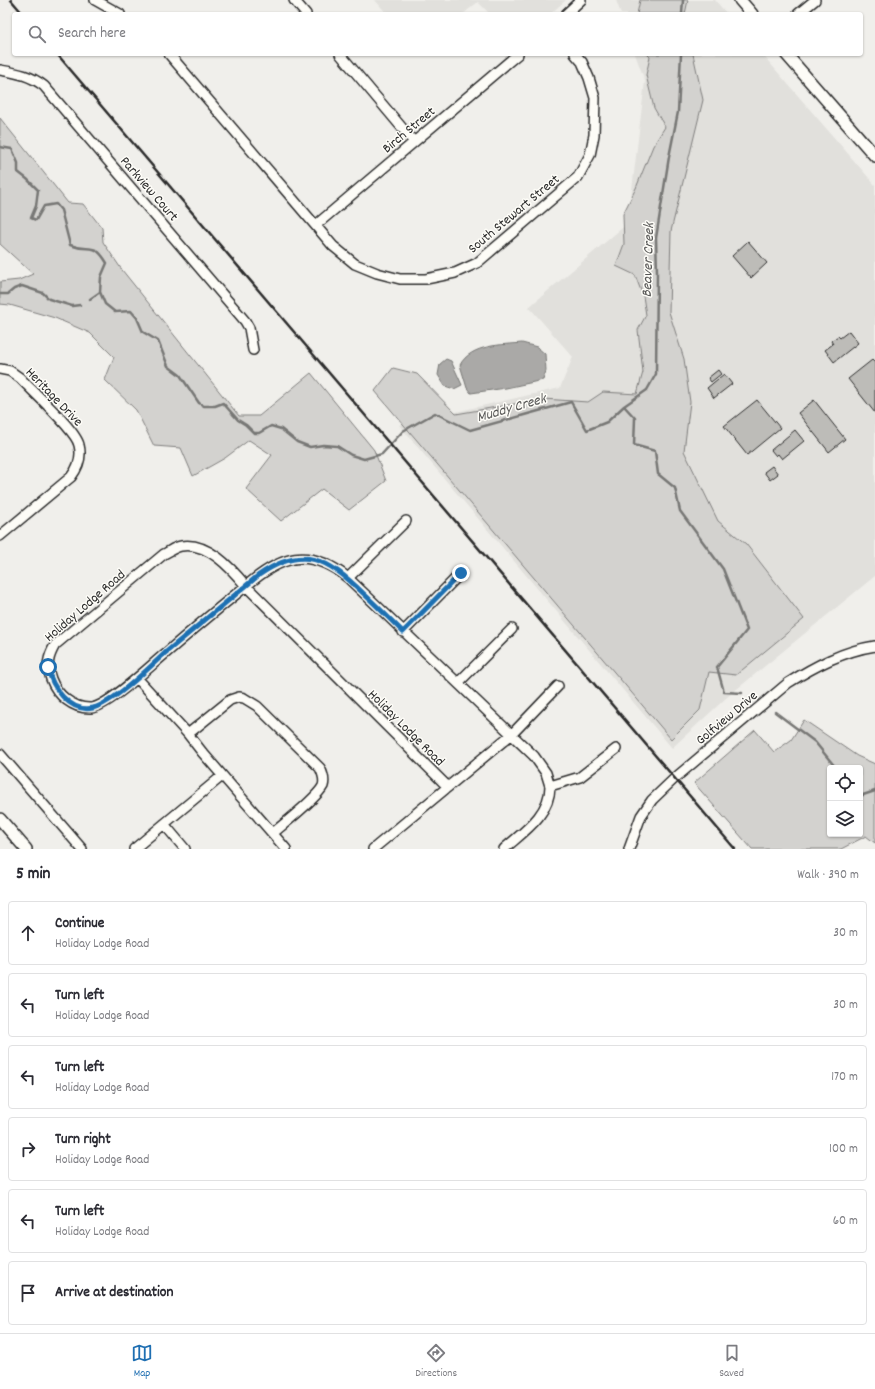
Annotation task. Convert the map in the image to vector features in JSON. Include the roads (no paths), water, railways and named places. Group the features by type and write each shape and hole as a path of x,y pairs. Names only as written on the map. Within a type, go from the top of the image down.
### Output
{"street":[{"path":"95,0 116,12"},
{"path":"294,0 304,12"},
{"path":"568,12 581,0"},
{"path":"740,0 750,12"},
{"path":"800,12 815,0"},
{"name":"South Stewart Street","path":"171,56 333,246 355,264 377,274 400,279 426,279 441,276 455,273 477,263 578,177 590,155 594,135 596,98 582,62 577,56"},
{"path":"342,56 414,142"},
{"name":"Birch Street","path":"316,225 516,56"},
{"path":"788,56 875,156"},
{"name":"Parkview Court","path":"0,70 32,78 44,86 245,321 249,328 253,350"},
{"name":"Heritage Drive","path":"0,369 10,372 20,378 72,432 79,445 80,453 77,468 70,477 0,536"},
{"path":"348,578 406,521"},
{"name":"Holiday Lodge Road","path":"448,787 246,586 228,567 201,548 188,545 176,547 164,554 55,645 49,655 48,672 58,692 74,705 91,708 99,706 127,687 246,586 270,567 294,558 316,560 337,569 348,578 458,683 542,765 550,786"},
{"path":"403,632 461,573"},
{"path":"458,683 512,629"},
{"name":"Golfview Drive","path":"629,849 641,816 652,800 675,778 788,683 807,671 835,657 859,649 875,646"},
{"path":"137,678 188,734 222,776 286,849"},
{"name":"Holiday Lodge Road","path":"373,849 510,734 558,686"},
{"path":"188,734 230,700 235,698 244,698 257,706 320,768 324,779 323,786 318,794 273,833"},
{"path":"504,849 540,816 548,799 550,786 580,777 616,749"},
{"path":"0,754 82,849"},
{"path":"134,849 222,776"},
{"path":"0,819 26,849"},
{"path":"164,824 185,849"}],"waterway":[{"name":"Beaver Creek","path":"682,12 683,0"},
{"name":"Beaver Creek","path":"624,406 647,390 656,374 656,238 678,112 681,56"},
{"name":"Muddy Creek","path":"0,147 12,149 18,163 18,172 38,190 36,206 31,218 36,220 44,206 56,204 61,210 70,245 94,249 107,263 101,277 100,292 105,304 115,312 131,311 137,318 143,332 158,341 168,366 180,375 199,403 204,406 215,406 223,403 238,420 254,433 259,433 271,426 281,429 297,442 310,447 323,445 337,446 351,455 364,459 382,454 403,431 435,413 470,430 571,402 587,430 607,422 624,406 635,418 634,445 655,451 658,474 675,488 680,511 723,569 747,630 717,667 724,692 742,693"},
{"path":"0,294 8,294 14,289 22,286 43,293 49,299 72,306 80,305"},
{"path":"90,299 100,292"},
{"name":"Muddy Creek","path":"775,712 815,742 834,765"},
{"name":"Muddy Creek","path":"863,795 875,791"}],"railway":[{"path":"11,0 21,12"},
{"path":"59,56 735,849"}]}
